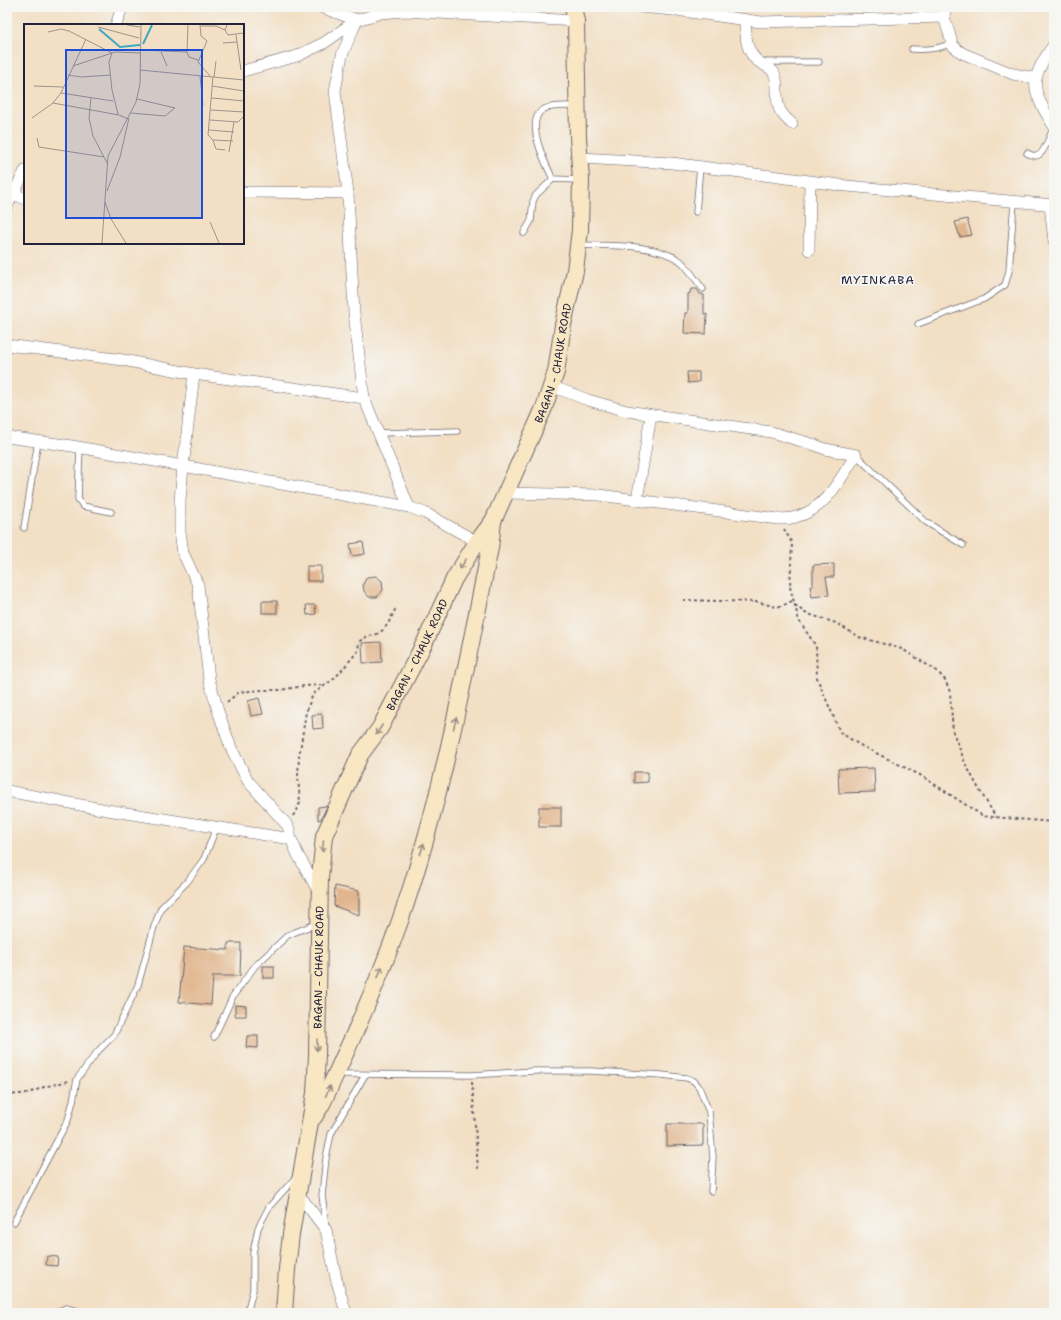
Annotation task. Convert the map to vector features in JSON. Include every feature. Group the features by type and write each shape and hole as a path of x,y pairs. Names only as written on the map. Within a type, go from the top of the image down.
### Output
{"main road":[{"name":"BAGAN - CHAUK ROAD","path":"309,1125 322,1104 370,1001 400,920 423,845 457,714 484,545 493,521 544,408 556,372 563,325 575,271 580,230 581,180 574,14"},
{"name":"BAGAN - CHAUK ROAD","path":"284,1313 287,1262 297,1192 315,1093 317,1055 319,893 324,836 360,755 380,728 425,642 454,579 484,545"}],"street":[{"path":"116,24 122,7"},
{"path":"321,7 357,20"},
{"path":"641,7 683,11 761,22 819,21 945,12 954,46 962,53 1013,74 1035,78"},
{"path":"244,71 296,56 324,43 357,20 381,13 404,11 574,14"},
{"path":"357,20 342,55 336,91 348,193 354,313 364,398 409,507"},
{"path":"745,20 746,45 750,54 759,62 770,67 774,72 776,77 777,103 780,110 792,124"},
{"path":"1054,44 1045,57 1035,78 1036,94 1041,106 1054,126"},
{"path":"580,158 700,166 810,182 1052,205 1054,241"},
{"path":"7,206 24,173"},
{"path":"809,250 810,182"},
{"path":"244,192 348,193"},
{"path":"13,193 24,198"},
{"path":"7,345 123,360 194,374 364,398"},
{"path":"194,374 180,500 180,532 183,553 198,585 210,679 218,711 231,748 248,781 288,826 291,839 319,893"},
{"path":"506,493 599,495 778,520 796,517 809,512 828,498 856,455 825,449 771,432 627,411 588,400 551,386"},
{"path":"637,500 651,415"},
{"path":"7,437 80,447 409,507 425,513 484,545"},
{"path":"7,791 107,810 291,839"},
{"path":"297,1192 326,1230 336,1278 346,1313"}],"lane":[{"path":"912,49 932,49 953,43"},
{"path":"759,62 819,62"},
{"path":"553,179 542,158 536,137 536,119 540,112 545,109 577,106"},
{"path":"1026,153 1036,156 1040,155 1044,151 1054,126"},
{"path":"696,212 700,166"},
{"path":"524,233 531,221 536,195 553,179 581,180"},
{"path":"918,324 984,299 1005,286 1009,271 1014,202"},
{"path":"578,244 640,247 659,252 680,261 703,289"},
{"path":"379,433 457,431"},
{"path":"24,528 38,441"},
{"path":"80,447 78,499 83,506 111,512"},
{"path":"856,455 926,522 963,545"},
{"path":"14,1222 68,1120 77,1079 98,1051 114,1035 138,985 154,927 161,908 187,882 204,859 216,828"},
{"path":"214,1037 233,996 255,966 288,935 319,922"},
{"path":"336,1074 472,1075 590,1071 687,1078 694,1081 700,1087 709,1112 713,1157 711,1191"},
{"path":"326,1230 322,1195 326,1158 331,1134 365,1074"},
{"path":"248,1313 253,1290 253,1253 258,1228 269,1207 301,1171"},
{"path":"54,1313 66,1308 85,1313"}],"path":[{"path":"778,520 792,543 790,587 799,622 816,646 817,678 840,732 858,744 920,775 983,816 1054,822"},
{"path":"683,600 758,602 776,607 794,600"},
{"path":"795,605 805,613 836,623 858,637 902,649 938,671 945,680 950,692 953,732 966,765 996,817"},
{"path":"288,826 300,803 298,776 299,757 306,712 313,694 335,678 358,651 359,642 364,637 379,633 388,623 396,608"},
{"path":"218,711 239,692 281,690 304,686 326,685"},
{"path":"472,1075 478,1169"},
{"path":"7,1095 29,1093 44,1087 77,1079"}],"building":[{"path":"967,219 972,235 960,237 955,222"},
{"path":"691,289 697,289 700,294 704,295 704,314 707,314 706,334 684,333 685,313 688,313 688,294 690,293"},
{"path":"687,372 699,372 699,382 688,383"},
{"path":"363,542 365,554 352,556 350,544"},
{"path":"834,564 834,577 826,577 829,595 812,597 810,586 813,586 813,565"},
{"path":"307,566 321,566 321,581 307,581"},
{"path":"376,576 382,581 383,590 377,597 369,597 364,591 363,584 367,577"},
{"path":"262,601 277,601 277,613 262,613"},
{"path":"306,605 315,605 316,614 307,615"},
{"path":"381,642 382,662 363,663 362,643"},
{"path":"259,698 263,714 251,716 248,701"},
{"path":"322,714 323,728 313,729 312,715"},
{"path":"874,768 875,792 839,793 838,769"},
{"path":"634,772 648,772 648,782 634,783"},
{"path":"327,806 321,819 318,820 318,807"},
{"path":"539,807 561,807 561,827 539,827"},
{"path":"335,886 359,891 359,915 334,906"},
{"path":"228,943 241,943 240,976 213,976 211,1005 179,1002 184,947 228,950"},
{"path":"263,966 274,966 274,978 263,978"},
{"path":"235,1005 246,1006 246,1016 235,1016"},
{"path":"247,1036 258,1036 258,1048 246,1047"},
{"path":"667,1124 703,1124 703,1145 667,1146"},
{"path":"47,1256 58,1257 57,1266 46,1265"}],"district":[{"name":"MYINKABA","path":"878,280"}]}
